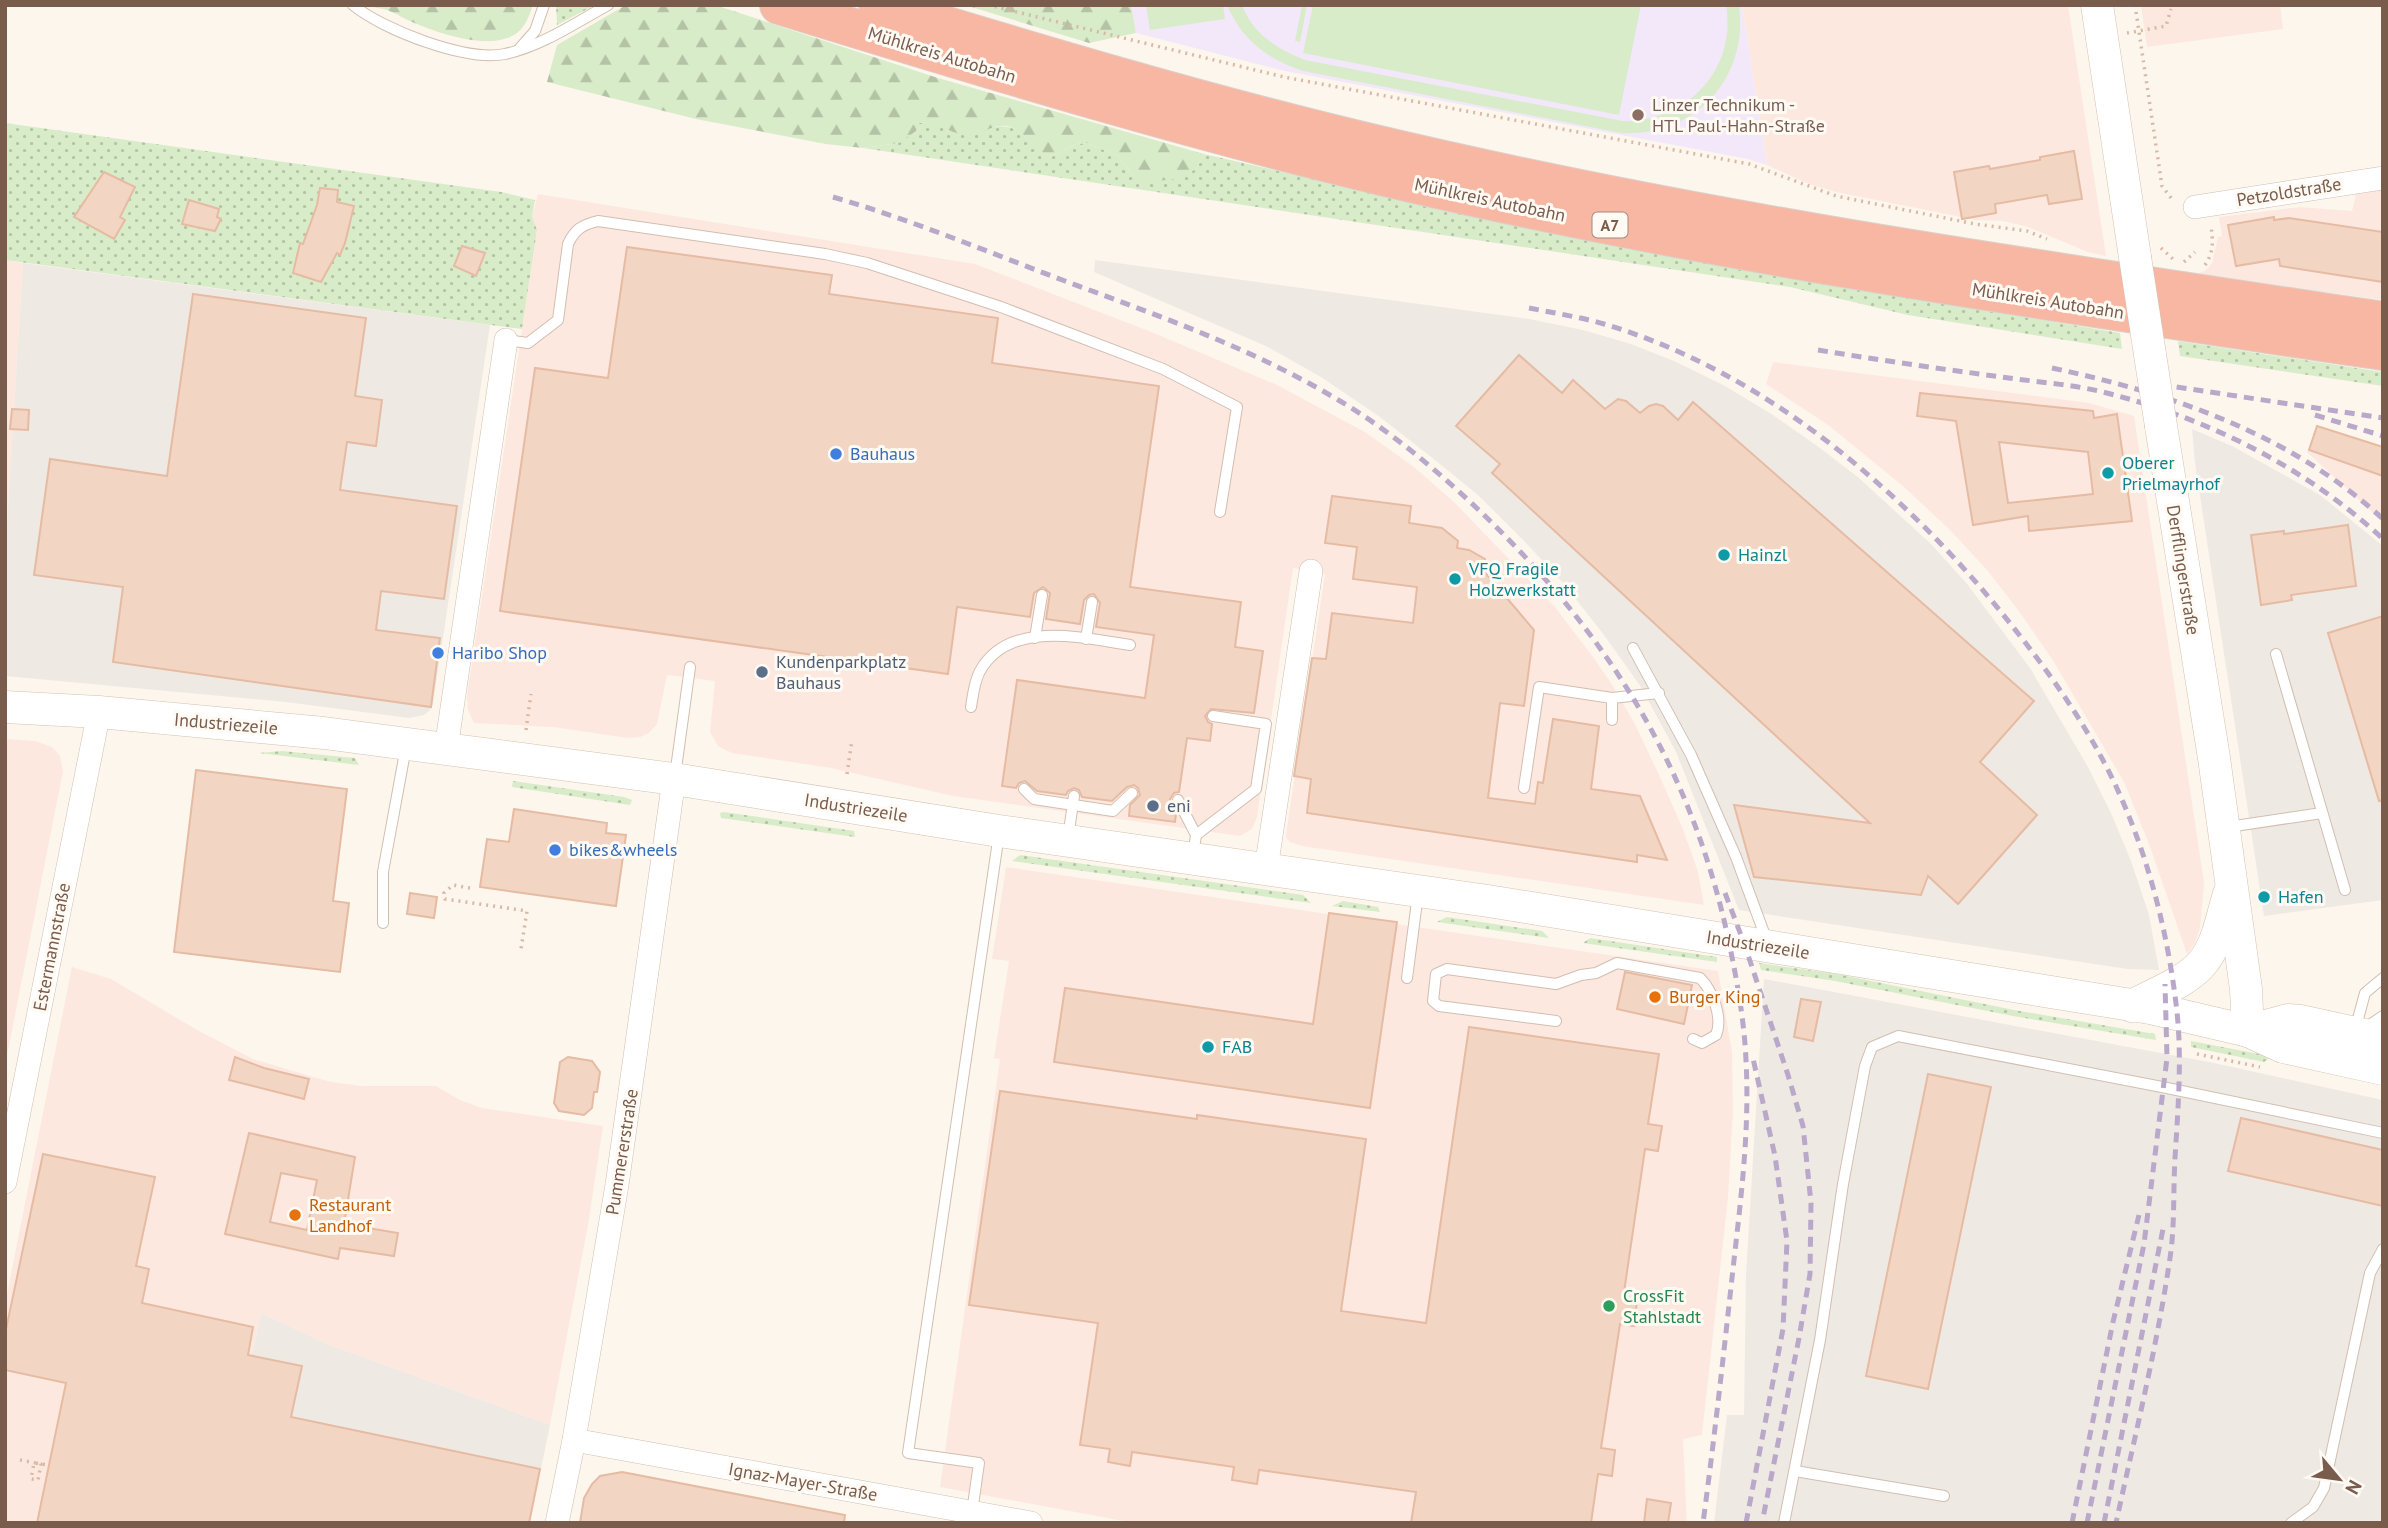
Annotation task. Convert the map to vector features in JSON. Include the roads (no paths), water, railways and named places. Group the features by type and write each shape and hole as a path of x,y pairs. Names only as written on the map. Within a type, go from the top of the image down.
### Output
{"highway":[{"name":"Mühlkreis Autobahn","path":"779,5 1222,137 1430,187 1661,235 1837,267 2383,351"},
{"name":"Mühlkreis Autobahn","path":"878,5 1176,94 1364,141 1557,184 1845,239 2383,321"}],"main road":[{"name":"Derfflingerstraße","path":"2098,5 2147,252 2161,426 2214,758 2246,989 2248,1031"},
{"name":"Industriezeile","path":"5,706 324,733 674,779 1067,841 1194,847 1266,869 1419,891 2165,1011 2248,1031 2283,1047 2383,1069"},
{"name":"Derfflingerstraße","path":"2132,1006 2186,977 2202,964 2214,941 2231,886"},
{"name":"Industriezeile","path":"2248,1031 2288,1020 2369,1036"}],"street":[{"name":"Petzoldstraße","path":"2202,206 2383,178"},
{"path":"446,749 506,340"},
{"path":"1266,869 1311,572"},
{"name":"Estermannstraße","path":"5,1182 99,712"},
{"name":"Pummererstraße","path":"557,1523 574,1440 624,1143 674,779"},
{"name":"Ignaz-Mayer-Straße","path":"574,1440 1031,1523"}],"lane":[{"path":"353,5 402,34 454,49 498,55 547,38 608,5"},
{"path":"519,49 535,32 544,5"},
{"path":"506,340 528,343 558,320 568,244 581,225 598,221 825,254 867,263 1001,307 1163,369 1237,407 1220,512"},
{"path":"1035,638 1042,595"},
{"path":"1086,639 1092,602"},
{"path":"971,707 980,671 992,655 1009,644 1052,636 1130,645"},
{"path":"1633,648 1691,755 1736,856 1769,947"},
{"path":"2276,654 2345,890"},
{"path":"674,779 691,667"},
{"path":"1524,788 1539,687 1612,698 1658,693"},
{"path":"1612,698 1612,720"},
{"path":"1178,800 1194,847 1256,789 1266,724 1213,716"},
{"path":"383,923 383,872 407,744"},
{"path":"1024,789 1034,799 1073,800 1113,811 1132,793"},
{"path":"1067,841 1073,800"},
{"path":"2222,828 2322,813"},
{"path":"972,1512 979,1463 908,1453 999,831"},
{"path":"1407,978 1419,891"},
{"path":"1556,1021 1439,1006 1433,1001 1436,974 1447,969 1556,984 1596,973 1618,963 1700,978 1707,985 1713,999 1718,1029 1716,1035 1702,1043 1693,1038"},
{"path":"2369,1036 2365,993 2383,978"},
{"path":"2369,1036 2383,1016"},
{"path":"1784,1523 1820,1340 1843,1184 1865,1066 1872,1047 1898,1036 2383,1133"},
{"path":"2291,1523 2313,1507 2324,1488 2370,1273 2383,1250"},
{"path":"1795,1471 1944,1496"}],"railway":[{"path":"833,197 921,226 1136,307 1240,349 1340,401 1415,454 1483,514 1568,606 1605,655 1666,758 1690,813 1711,871 1727,933 1743,1028 1747,1087 1744,1169 1703,1523"},
{"path":"1529,308 1604,324 1664,345 1722,373 1778,406 1831,444 1929,531 1973,578 2055,683 2114,782 2147,865 2162,923 2177,1012 2179,1066 2170,1258 2152,1358 2116,1523"},
{"path":"1818,350 2078,387 2142,403 2216,431 2287,467 2321,489 2383,539"},
{"path":"2052,368 2142,391 2228,421 2309,463 2347,489 2383,519"},
{"path":"2143,382 2383,418"},
{"path":"2315,415 2383,436"},
{"path":"1725,893 1744,943 1803,1126 1811,1203 1810,1274 1762,1523"},
{"path":"2087,1523 2144,1244 2167,1058 2165,984"},
{"path":"1746,1523 1783,1329 1787,1241 1775,1156 1752,1054"},
{"path":"2072,1523 2113,1322 2139,1215"},
{"path":"2104,1523 2164,1224"}],"place":[{"name":"Linzer Technikum - HTL Paul-Hahn-Straße","path":"1638,115"},
{"name":"Bauhaus","path":"836,454"},
{"name":"Oberer Prielmayrhof","path":"2108,473"},
{"name":"Hainzl","path":"1724,555"},
{"name":"VFQ Fragile Holzwerkstatt","path":"1455,579"},
{"name":"Haribo Shop","path":"438,653"},
{"name":"Kundenparkplatz Bauhaus","path":"762,672"},
{"name":"eni","path":"1153,806"},
{"name":"bikes&wheels","path":"555,850"},
{"name":"Hafen","path":"2264,897"},
{"name":"Burger King","path":"1655,997"},
{"name":"FAB","path":"1208,1047"},
{"name":"Restaurant Landhof","path":"295,1215"},
{"name":"CrossFit Stahlstadt","path":"1609,1306"}]}
